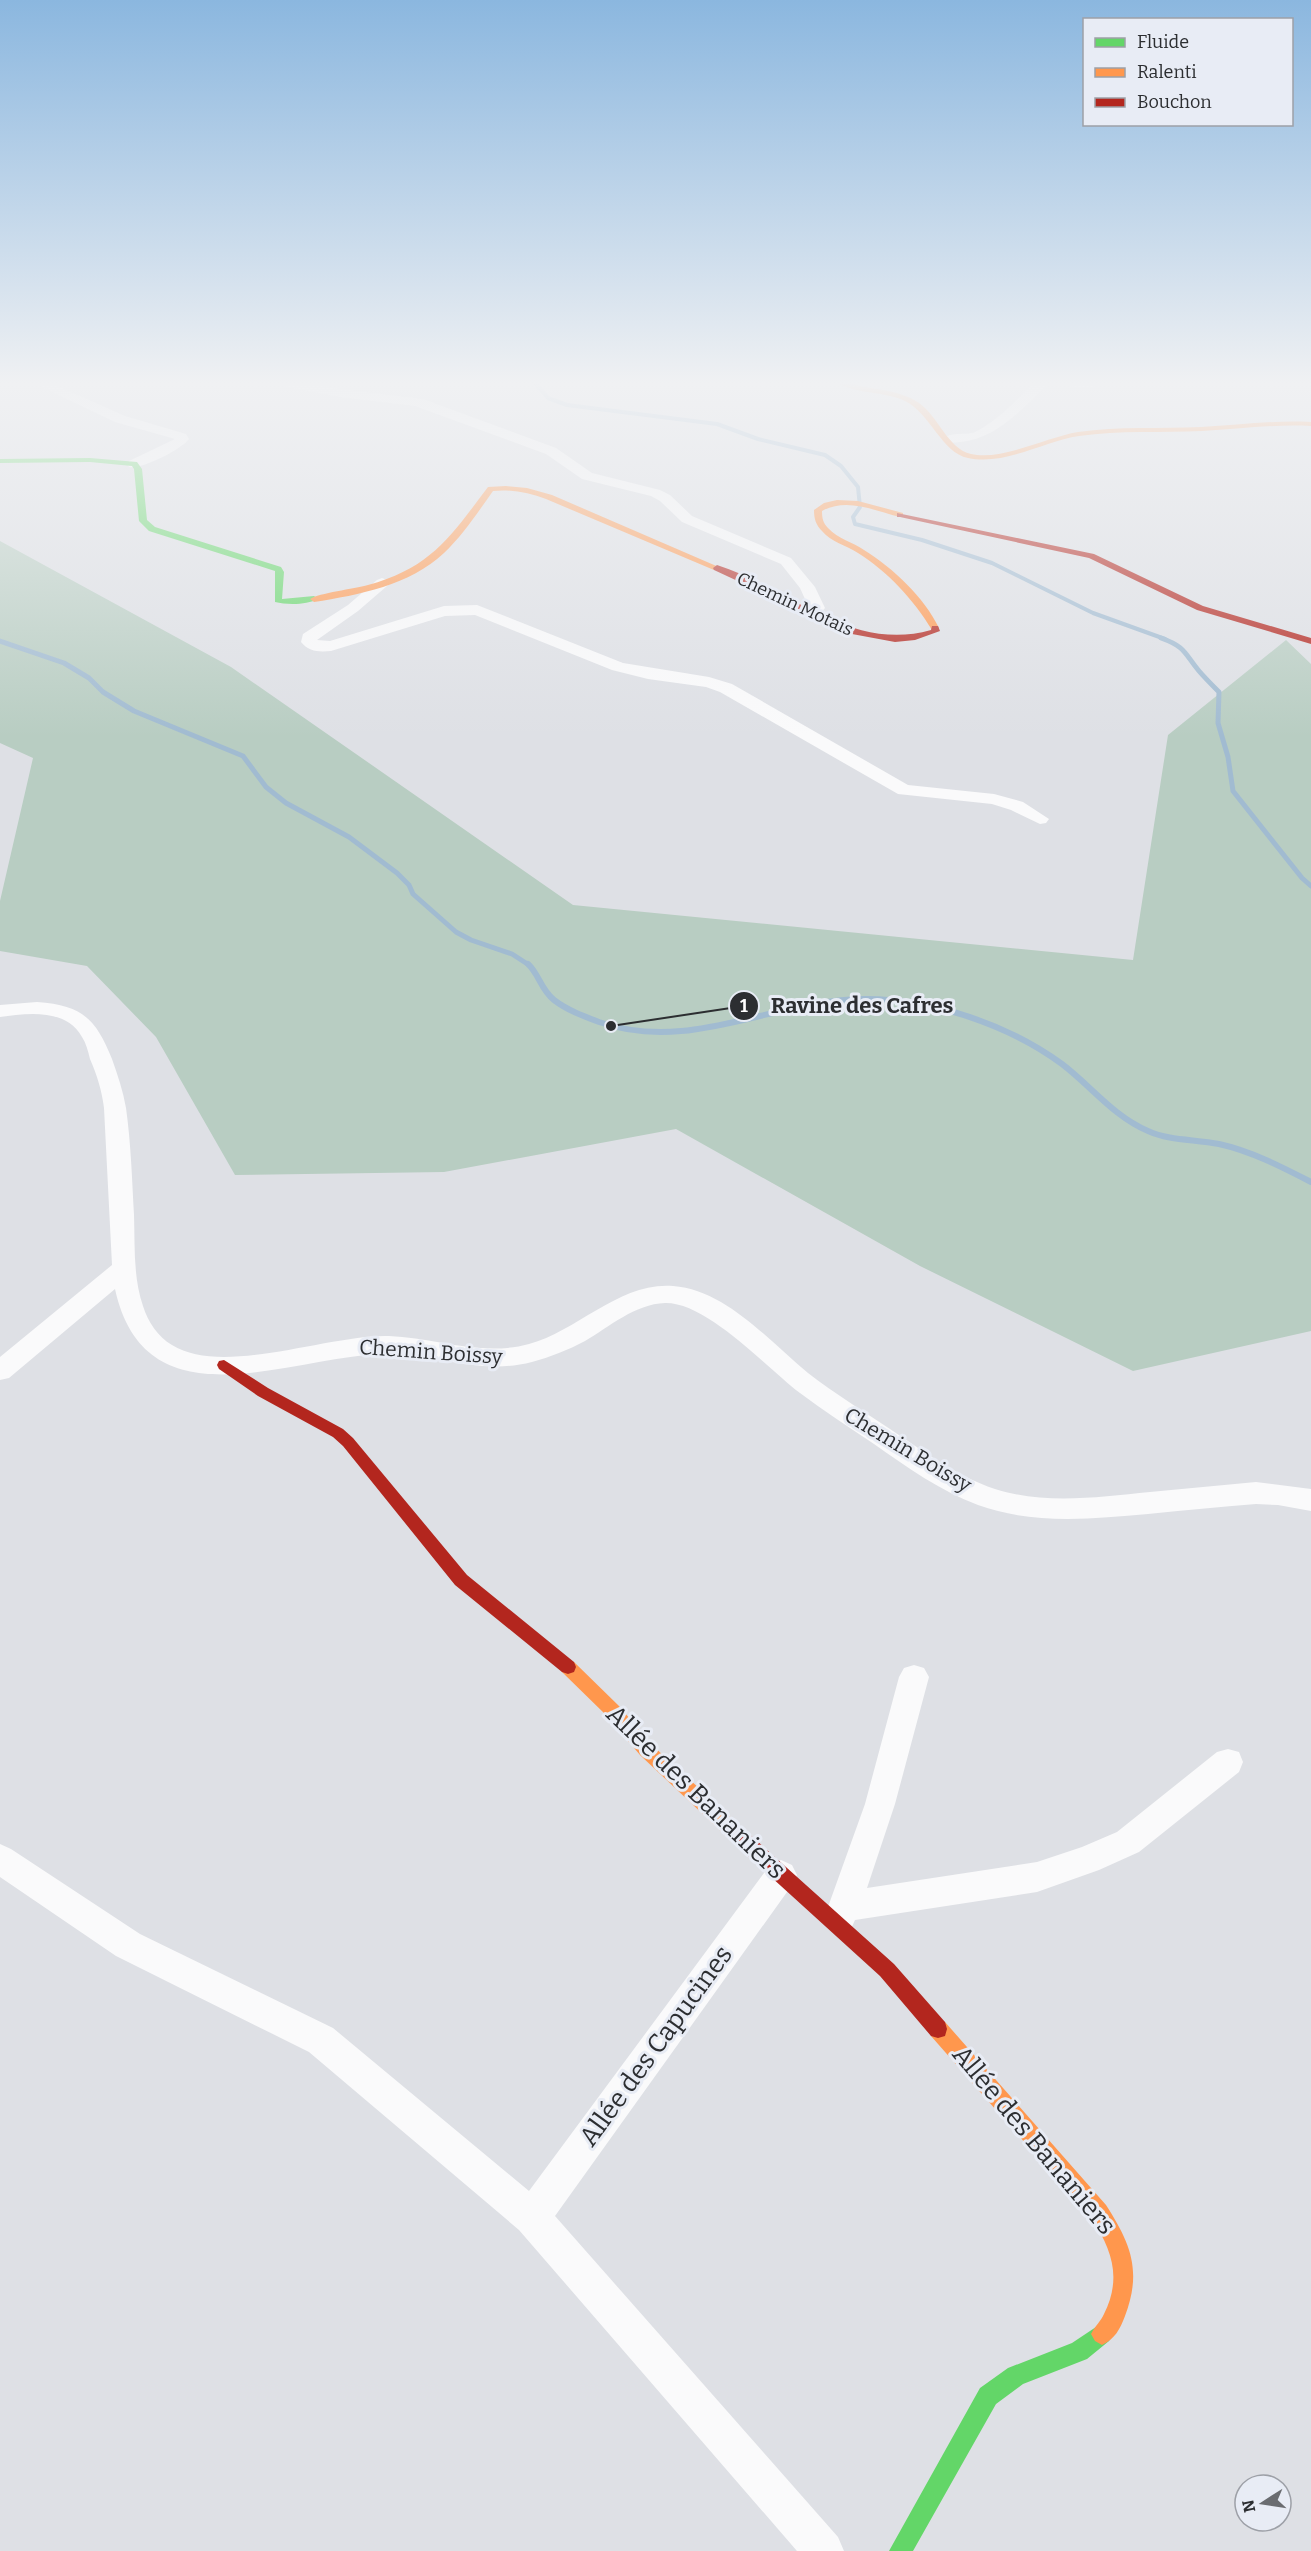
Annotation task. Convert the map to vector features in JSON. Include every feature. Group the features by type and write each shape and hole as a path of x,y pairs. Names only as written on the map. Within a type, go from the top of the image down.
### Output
{"street":[{"name":"Chemin Motais","path":"141,499 143,521 152,529 278,569 280,572 278,600 293,602 382,583 418,568 433,559 483,499"},
{"name":"Chemin Motais","path":"550,499 615,524 845,629 866,636 899,639 923,637 936,631 932,618 899,584 864,553 828,533 822,527 818,519 818,510 823,506 860,504 893,514 1090,556 1112,564 1161,591 1202,609 1311,641"},
{"path":"666,499 687,519 786,561 807,587 817,608 813,613"},
{"path":"382,583 360,603 309,637 309,642 317,647 331,646 444,611 477,610 618,667 648,675 709,682 726,688 904,790 994,799 1017,806 1040,819"},
{"name":"Chemin Boissy","path":"0,1011 41,1008 59,1011 84,1025 91,1035 113,1092 119,1145 123,1269 131,1306 138,1324 149,1341 163,1352 182,1361 224,1365 267,1361 352,1347 384,1345 482,1358 509,1358 564,1341 632,1304 653,1297 676,1294 695,1300 716,1313 821,1396 908,1454 952,1481 1003,1502 1048,1509 1070,1509 1256,1493 1311,1500"},
{"path":"0,1371 123,1269"},
{"name":"Allée des Bananiers","path":"224,1365 263,1392 338,1433 348,1442 461,1580 577,1675 613,1711 646,1750 781,1875 841,1916 1092,2203 1118,2240 1127,2263 1123,2290 1114,2319 1104,2334 1088,2345 1015,2375 997,2386 988,2396 900,2551"},
{"path":"841,1916 880,1804 914,1677"},
{"path":"841,1916 1037,1877 1089,1860 1128,1842 1228,1762"},
{"path":"0,1859 128,1945 321,2040 532,2217 824,2551"},
{"name":"Allée des Capucines","path":"532,2217 781,1875"}],"green space":[{"path":"0,541 231,667 573,905 1133,960 1168,735 1286,640 1311,664 1311,1331 1133,1371 920,1266 676,1129 444,1172 235,1175 156,1037 87,966 0,951 0,901 33,758 0,743"}],"waterway":[{"path":"859,499 860,507 853,517 855,524 922,540 992,563 1093,613 1165,639"},
{"path":"1161,638 1180,648 1219,692 1218,723 1228,757 1233,791 1302,878 1311,886"},
{"path":"0,641 64,663 89,678 103,692 134,711 243,756 266,787 286,803 349,837 397,873 409,885 413,894 456,932 471,940 512,954 529,965"},
{"path":"529,965 546,992 559,1004 599,1022 633,1030 667,1032 700,1029 832,1001 891,1000 943,1009 994,1026 1041,1050 1062,1064 1135,1125 1165,1137 1231,1147 1266,1160 1311,1182"}],"traffic: fast":[{"path":"141,499 143,521 152,529 278,569 280,572 278,600 285,602 314,599"},
{"path":"900,2551 988,2396 1016,2376 1079,2351 1102,2334"}],"traffic: slow":[{"path":"314,599 375,586 419,568 448,545 483,499"},
{"path":"554,499 717,568"},
{"path":"900,515 847,502 837,502 818,510 819,522 826,532 862,552 881,566 924,610 935,628"},
{"path":"568,1667 613,1711 646,1750 731,1829"},
{"path":"938,2029 1099,2212 1113,2235 1122,2256 1124,2279 1114,2317 1102,2334"}],"traffic: jam":[{"path":"900,515 1091,556 1200,608 1311,641"},
{"path":"717,568 855,632 895,639 915,637 936,631 935,628"},
{"path":"224,1365 263,1392 338,1433 348,1442 461,1580 568,1667"},
{"path":"731,1829 887,1970 938,2029"}],"place":[{"name":"Ravine des Cafres","path":"611,1026"}]}
